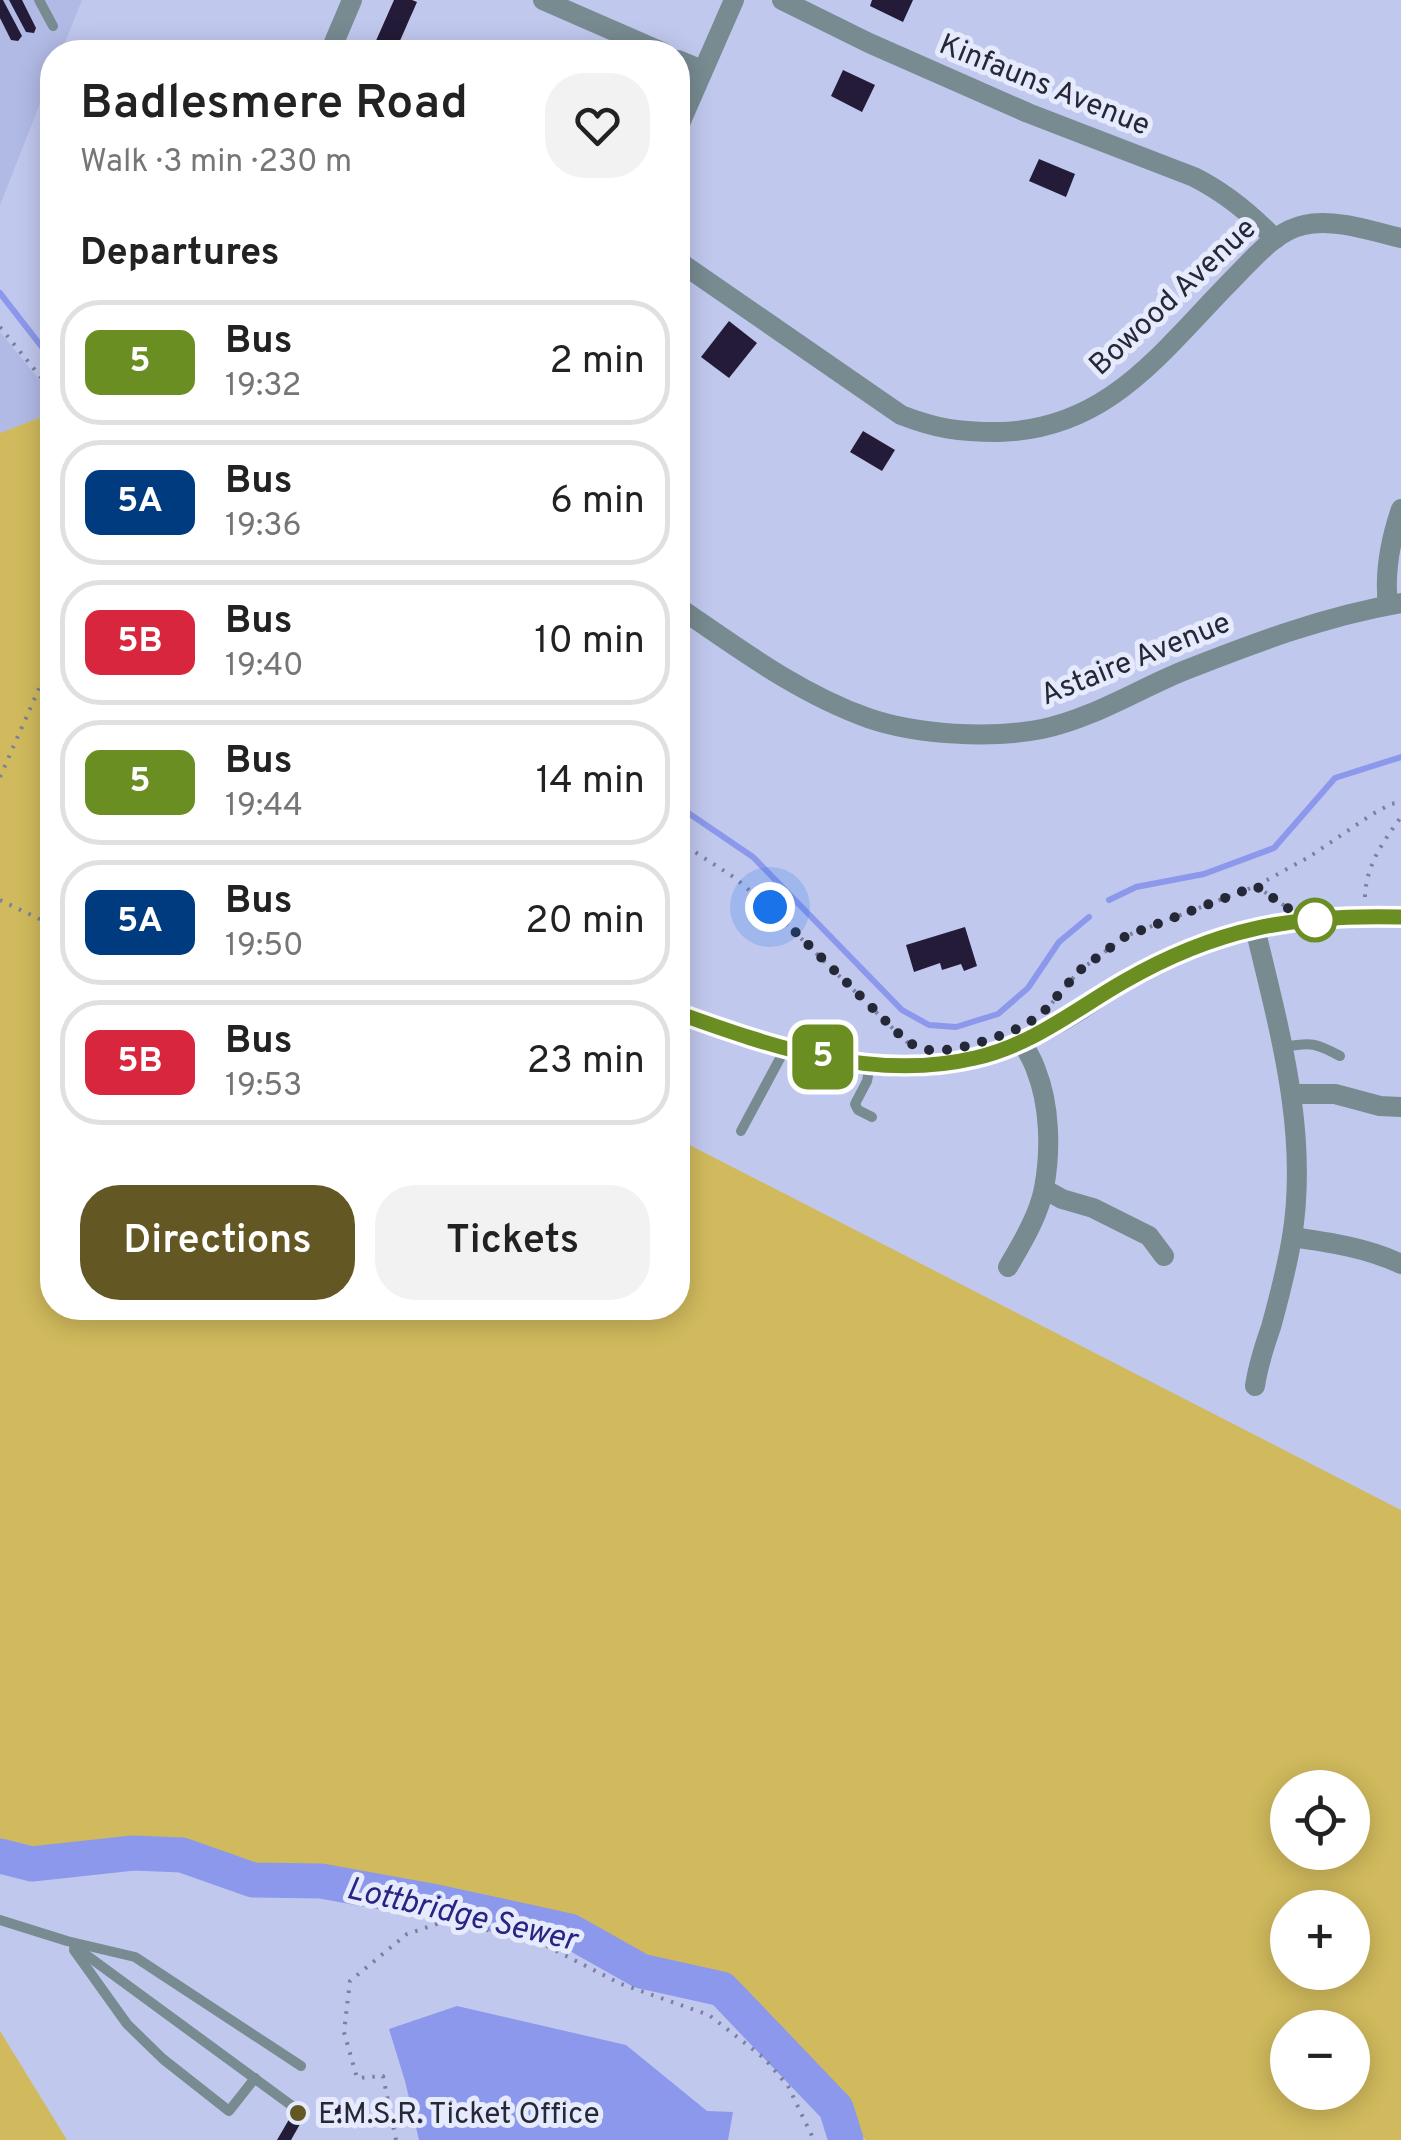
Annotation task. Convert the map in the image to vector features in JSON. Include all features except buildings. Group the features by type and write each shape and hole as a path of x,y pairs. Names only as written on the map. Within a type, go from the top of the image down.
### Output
{"street":[{"path":"335,40 352,0"},
{"path":"543,0 635,40"},
{"path":"690,99 734,0"},
{"name":"Kinfauns Avenue","path":"782,0 1028,113 1194,177 1241,206 1275,239"},
{"path":"690,65 702,70"},
{"name":"Bowood Avenue","path":"690,269 901,415 944,430 1024,431 1083,414 1123,388 1275,239 1292,228 1307,224 1360,228 1401,238"},
{"path":"1394,604 1385,584 1401,509"},
{"name":"Astaire Avenue","path":"690,615 780,676 871,719 921,729 1003,734 1044,728 1086,714 1259,641 1394,604"},
{"path":"690,1017 786,1048 870,1065 944,1064 1022,1042 1166,958 1222,936 1305,920 1401,917"},
{"path":"1255,928 1284,1047 1292,1094 1296,1168 1292,1236 1255,1386"},
{"path":"1008,1267 1044,1189 1047,1150 1043,1090 1022,1042"},
{"path":"1292,1094 1335,1094 1401,1108"},
{"path":"1044,1189 1149,1236 1164,1256"},
{"path":"1292,1236 1336,1244 1401,1264"}],"lane":[{"path":"40,0 54,26"},
{"path":"1284,1047 1316,1043 1340,1056"},
{"path":"741,1132 786,1048"},
{"path":"870,1065 867,1081 854,1104 872,1118"},
{"path":"0,1920 135,1957 301,2066"},
{"path":"67,1941 296,2108"},
{"path":"67,1941 127,2024 163,2059 229,2111 255,2078"}],"path":[{"path":"0,326 40,376"},
{"path":"0,777 40,686"},
{"path":"1048,1007 1079,971 1126,936 1256,886 1309,858 1371,815 1401,802"},
{"path":"1364,916 1371,866 1380,845 1401,817"},
{"path":"690,849 758,897 907,1042 926,1050"},
{"path":"1256,886 1305,920"},
{"path":"0,900 40,919"},
{"path":"396,2140 384,2076 357,2078 344,2032 350,1980 406,1934 446,1921 537,1941 621,1984 709,2015 764,2058 788,2086 814,2140"}],"shaded area":[{"path":"0,0 82,0 66,40 40,40 40,103 0,205"},
{"path":"0,332 40,380 40,418 0,433"},
{"path":"40,418 40,1320 690,1320 690,1145 1401,1510 1401,2140 866,2140 722,1989 641,1971 570,1931 321,1881 253,1880 182,1855 133,1853 32,1864 0,1856 0,433"},
{"path":"0,2031 67,2140 0,2140"}],"water":[{"path":"457,2006 626,2045 707,2111 733,2112 728,2140 419,2140 389,2029"}],"waterway":[{"path":"0,293 40,345"},
{"path":"1109,900 1136,887 1204,874 1274,848 1335,778 1401,757"},
{"path":"690,814 753,857 902,1010 929,1025 956,1027 998,1014 1028,988 1059,942 1089,917"},
{"name":"Lottbridge Sewer","path":"0,1856 32,1864 133,1853 182,1855 253,1880 321,1881 570,1931 641,1971 722,1989 836,2108 846,2140"}],"bus line":[{"name":"5","path":"690,1017 845,1062 904,1067 944,1064 1022,1042 1148,968 1222,936 1305,920 1401,917"}],"place":[{"name":"E.M.S.R. Ticket Office","path":"298,2113"}],"route":[{"path":"770,907 907,1042 926,1050 972,1045 1011,1032 1040,1016 1079,971 1126,936 1256,886 1305,920 1315,920"}]}
